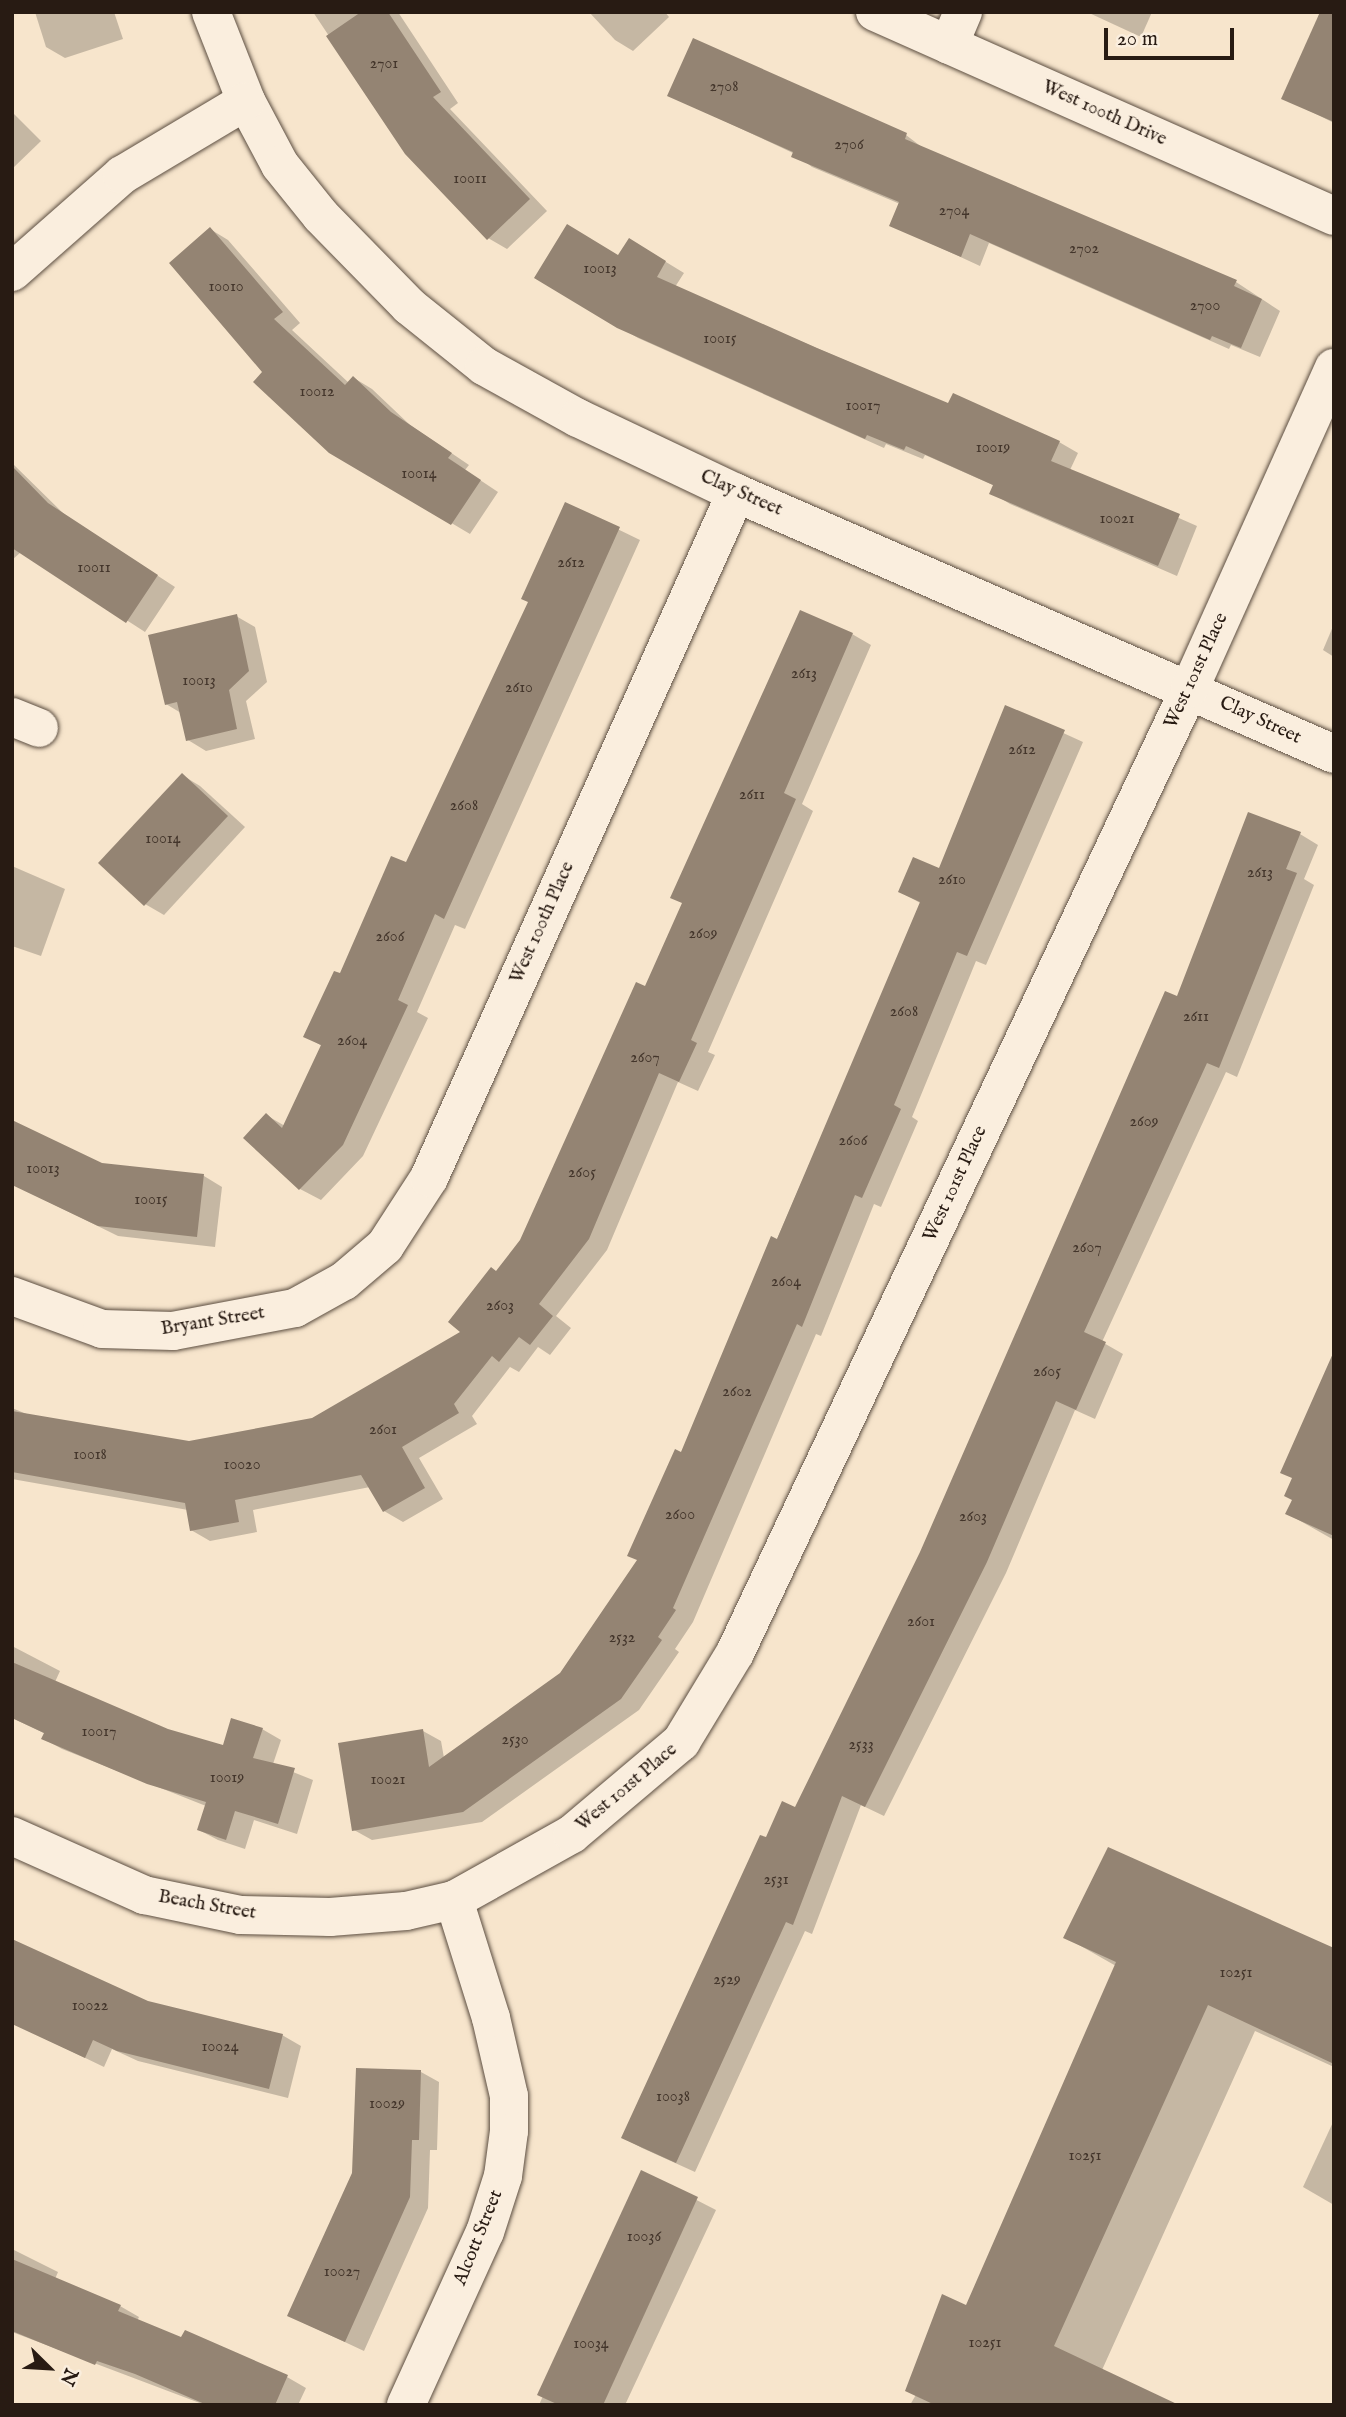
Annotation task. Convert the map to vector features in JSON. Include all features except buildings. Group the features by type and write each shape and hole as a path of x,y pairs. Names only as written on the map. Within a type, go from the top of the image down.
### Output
{"street":[{"name":"Clay Street","path":"211,12 246,101 280,165 321,216 449,341 579,418 736,493 1190,688 1334,754"},
{"name":"West 100th Drive","path":"875,12 956,29 1334,216"},
{"path":"12,272 122,176 246,101"},
{"name":"West 101st Place","path":"454,1900 582,1827 681,1742 704,1709 1190,688 1334,368"},
{"name":"West 100th Place","path":"295,1308 344,1281 385,1246 429,1178 736,493"},
{"name":"Bryant Street","path":"12,1296 52,1314 129,1332 173,1331 295,1308"},
{"name":"Beach Street","path":"12,1836 144,1895 241,1916 330,1917 406,1911 454,1900"},
{"name":"Alcott Street","path":"406,2405 485,2232 503,2176 509,2131 509,2096 491,2018 454,1900"}]}
